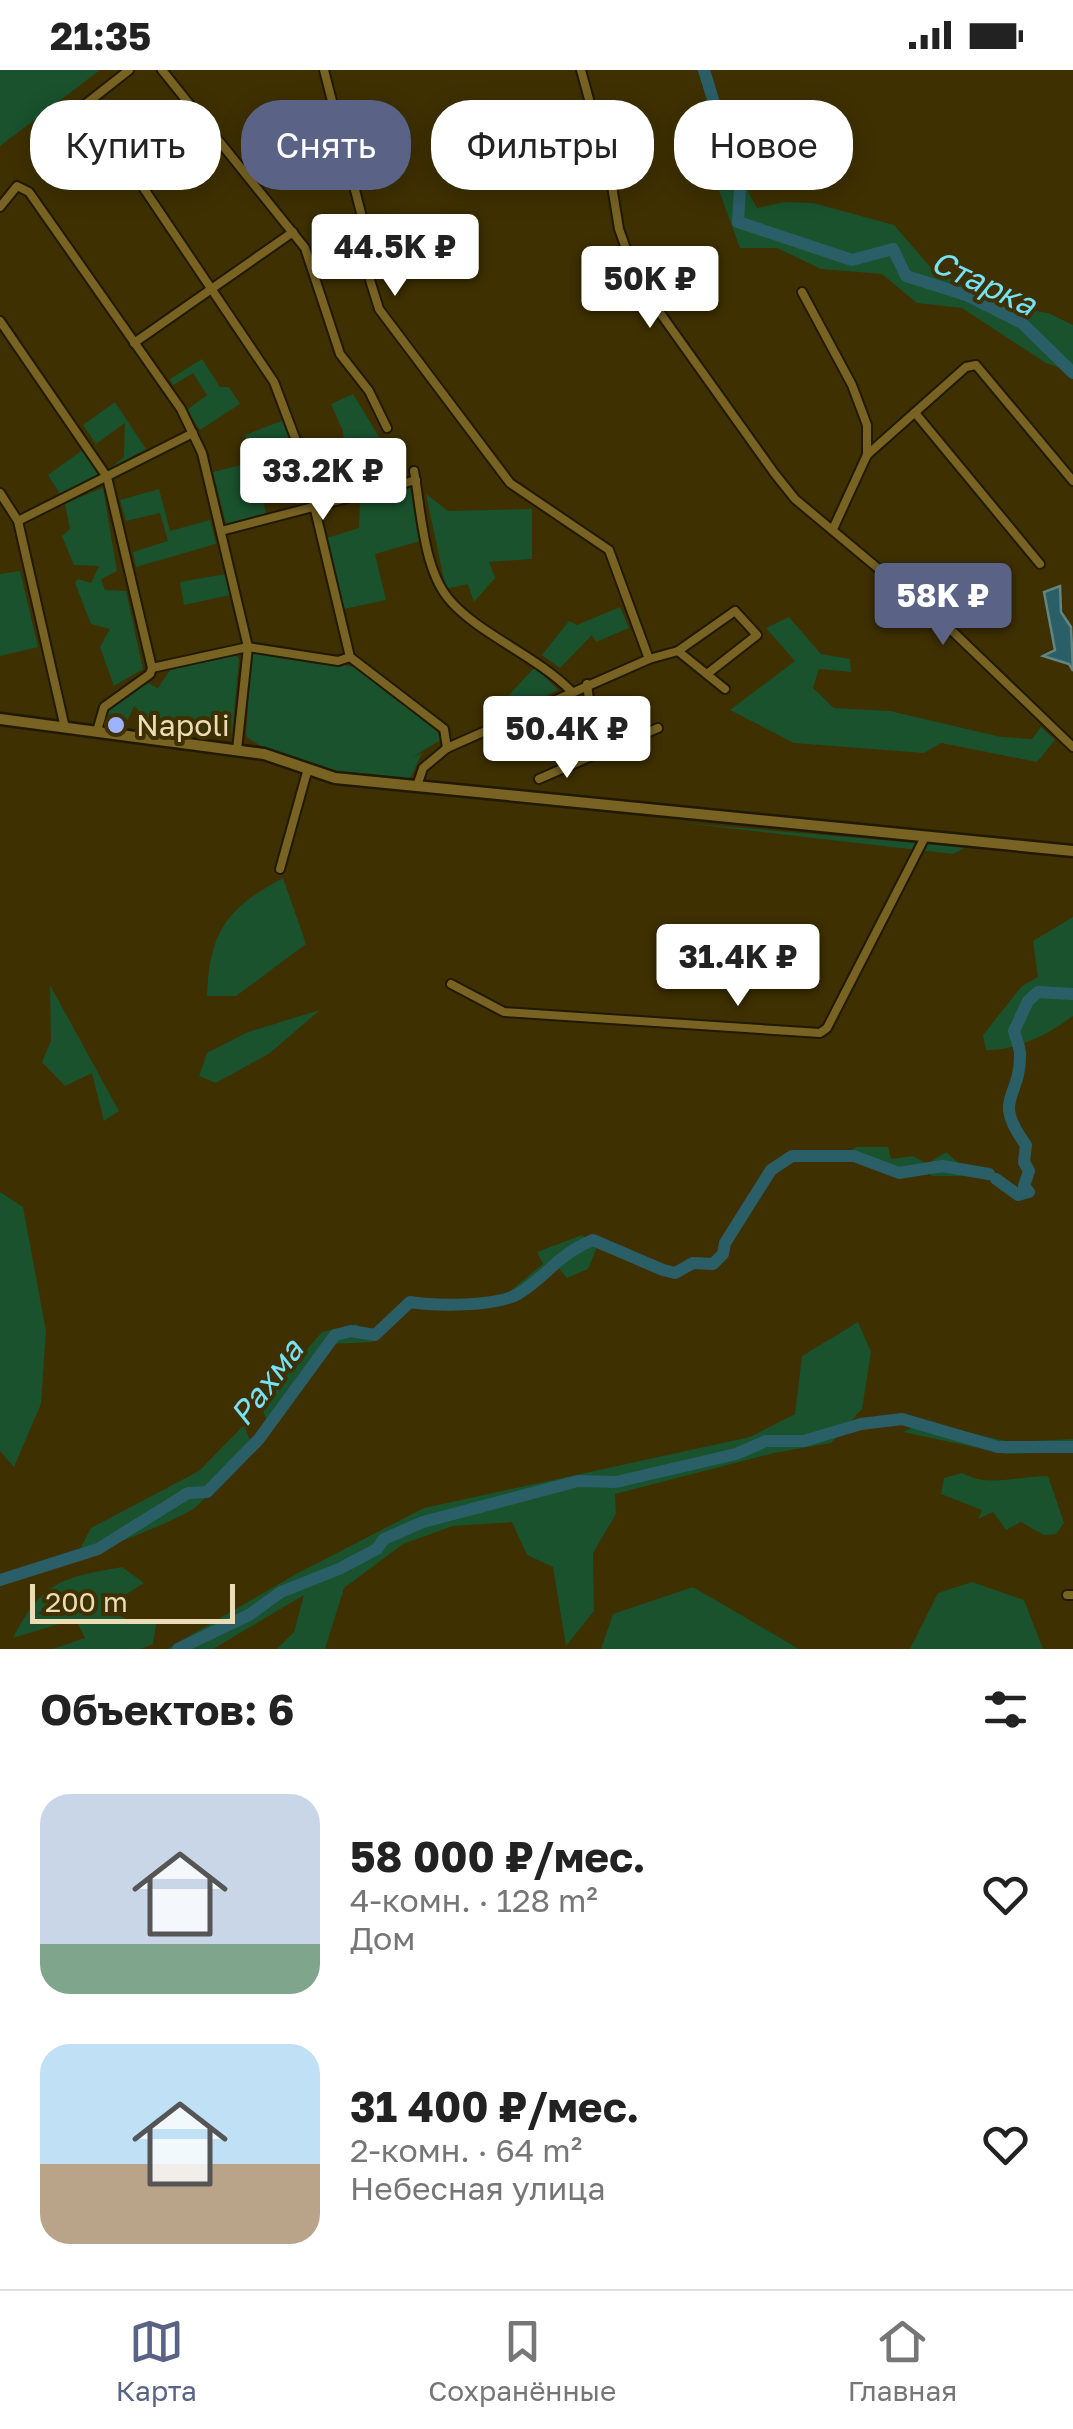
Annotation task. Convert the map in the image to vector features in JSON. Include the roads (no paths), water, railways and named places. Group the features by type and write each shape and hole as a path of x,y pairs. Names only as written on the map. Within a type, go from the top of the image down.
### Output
{"street":[{"path":"90,100 101,86 129,70"},
{"path":"162,70 305,248 340,354 369,392 388,428"},
{"path":"324,70 369,244 370,280 378,308 510,484 598,538 608,550 649,658"},
{"path":"581,70 612,180 619,228 641,289 775,474 795,499 947,626 1073,747"},
{"path":"0,206 17,186 29,192 193,432 248,647 237,750"},
{"path":"146,190 274,382 290,416 316,506 350,657 444,729 447,748"},
{"path":"134,342 293,232"},
{"path":"802,292 864,409 867,455"},
{"path":"0,321 107,476 152,668 150,674 104,707 97,731"},
{"path":"833,530 867,455 966,368 976,365 1073,481"},
{"path":"916,414 1040,564"},
{"path":"18,522 193,432"},
{"path":"221,531 415,475 429,548 445,595 555,674 571,691"},
{"path":"0,493 18,522 65,728"},
{"path":"417,786 423,768 447,748 586,684 649,658 678,651 735,611 757,635 706,674"},
{"path":"152,668 248,647 338,661 350,657"},
{"path":"678,651 725,690"},
{"path":"586,684 596,754"},
{"path":"0,719 237,750 278,758 307,772 417,786 1073,851"},
{"path":"538,779 658,728"},
{"path":"280,869 307,772"},
{"path":"452,984 504,1012 820,1033 827,1028 925,837"}],"water":[{"path":"1060,586 1061,612 1071,627 1073,671 1069,664 1043,656 1055,650 1044,592"}],"waterway":[{"name":"Старка","path":"704,70 740,188 738,222 852,260 893,249 906,276 966,295 1022,323 1073,373"},
{"name":"Рахма","path":"996,1179 1018,1195 1029,1192 1024,1186 1029,1171 1024,1162 1026,1145 1010,1117 1009,1107 1019,1069 1020,1051 1014,1031 1028,1001 1038,992 1073,994"},
{"name":"Рахма","path":"0,1580 98,1549 188,1493 207,1492 259,1439 335,1335 351,1331 375,1335 410,1302 465,1304 508,1298 593,1240 675,1273 693,1263 713,1264 723,1254 725,1243 771,1170 792,1156 854,1156 899,1173 942,1166 989,1174"},
{"path":"178,1649 249,1615 281,1592 339,1569 377,1549 384,1539 423,1522 578,1481 616,1482 736,1454 766,1441 804,1441 861,1424 902,1419 998,1447 1073,1447"}],"place":[{"name":"Napoli","path":"116,725"}]}
